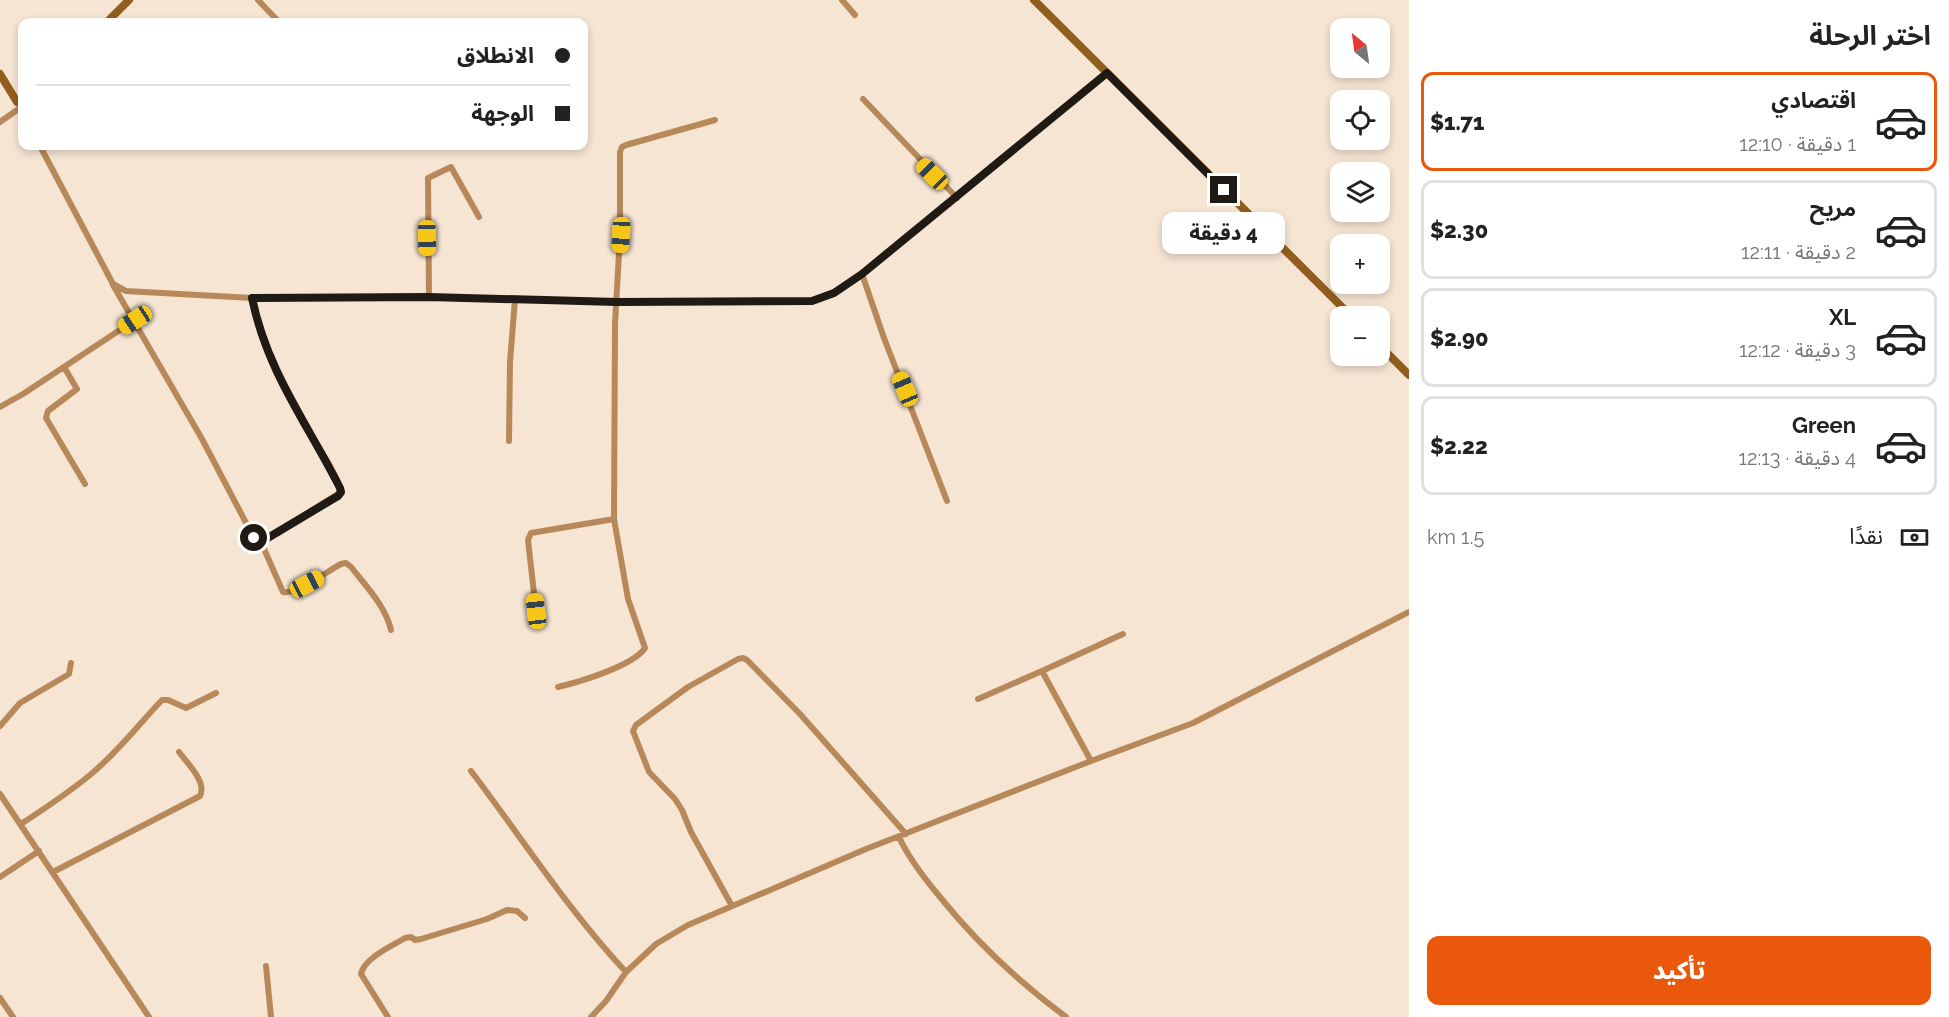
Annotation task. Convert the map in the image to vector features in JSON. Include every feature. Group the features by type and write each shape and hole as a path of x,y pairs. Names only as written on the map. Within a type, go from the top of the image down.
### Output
{"street":[{"path":"111,18 129,0"},
{"path":"258,0 275,18"},
{"path":"842,0 855,15"},
{"path":"1034,0 1341,306"},
{"path":"113,285 126,291 252,298 429,297 617,302 812,301 834,293 862,274 1107,73"},
{"path":"0,74 18,102"},
{"path":"863,99 957,198"},
{"path":"0,122 18,107"},
{"path":"558,687 599,674 638,657 645,648 627,599 614,519 615,324 621,235 622,147 715,120"},
{"path":"42,150 113,285 202,439 254,538 261,542 277,582 284,593 296,589 341,564 349,565 384,612 391,630"},
{"path":"429,297 428,178 451,167 479,217"},
{"path":"862,274 884,338 948,501"},
{"path":"252,298 263,342 276,373 322,452 341,492 338,496 261,542"},
{"path":"509,441 510,362 515,299"},
{"path":"0,407 135,320"},
{"path":"1390,356 1409,375"},
{"path":"64,367 77,389 48,411 46,416 86,484"},
{"path":"536,611 528,540 531,533 614,519"},
{"path":"591,1017 606,1001 626,972 656,944 688,925 903,835 1193,723 1409,612"},
{"path":"978,699 1122,634"},
{"path":"732,906 679,804 649,772 633,731 636,725 688,687 743,658 801,714 903,835 911,859 971,934 1016,976 1066,1017"},
{"path":"0,726 20,703 69,674 71,663"},
{"path":"1042,671 1091,761"},
{"path":"21,824 57,801 91,774 162,700 168,700 186,708 216,693"},
{"path":"53,872 200,796 202,791 200,780 179,752"},
{"path":"471,771 574,911 626,972"},
{"path":"0,794 149,1017"},
{"path":"0,877 39,851"},
{"path":"388,1017 361,974 365,964 372,957 405,938 421,939 487,919 503,911 517,911 525,918"},
{"path":"266,966 271,1017"},
{"path":"0,998 13,1017"},
{"path":"1053,1017 1059,1012"}],"route":[{"path":"254,538 261,542 338,496 341,492 322,452 276,373 263,342 252,298 476,297 617,302 812,301 834,293 862,274 1107,73 1224,190"}]}
